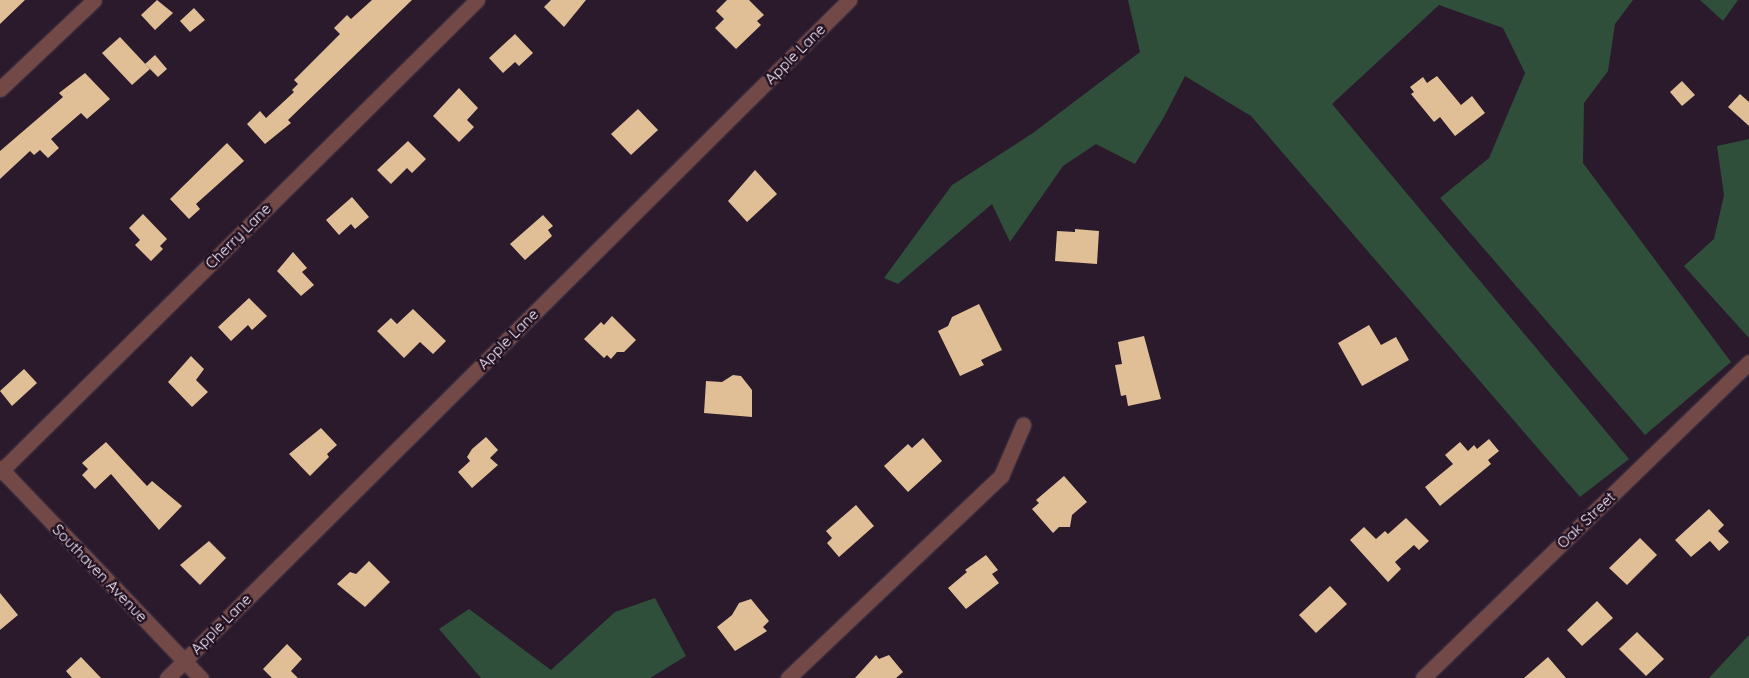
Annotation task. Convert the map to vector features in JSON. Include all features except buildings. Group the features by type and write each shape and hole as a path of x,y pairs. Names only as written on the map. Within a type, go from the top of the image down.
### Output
{"street":[{"path":"0,89 93,0"},
{"name":"Cherry Lane","path":"1,470 477,0"},
{"name":"Apple Lane","path":"167,678 849,0"},
{"name":"Oak Street","path":"1423,678 1749,362"},
{"path":"788,678 1001,476 1023,425"},
{"name":"Southaven Avenue","path":"1,470 201,678"}],"green space":[{"path":"1128,0 1633,0 1615,24 1608,71 1584,103 1583,163 1731,362 1645,435 1440,198 1489,158 1525,73 1503,28 1439,5 1332,104 1629,459 1580,497 1251,116 1185,76 1164,117 1135,164 1096,144 1063,166 1010,242 992,204 898,284 884,278 952,185 1033,133 1140,52"},
{"path":"1700,0 1738,0 1723,21"},
{"path":"1749,139 1749,338 1684,266 1714,239 1724,195 1717,146"},
{"path":"655,598 686,656 650,678 481,678 439,629 469,609 551,670 615,612"},
{"path":"1749,635 1749,678 1709,678"}]}
